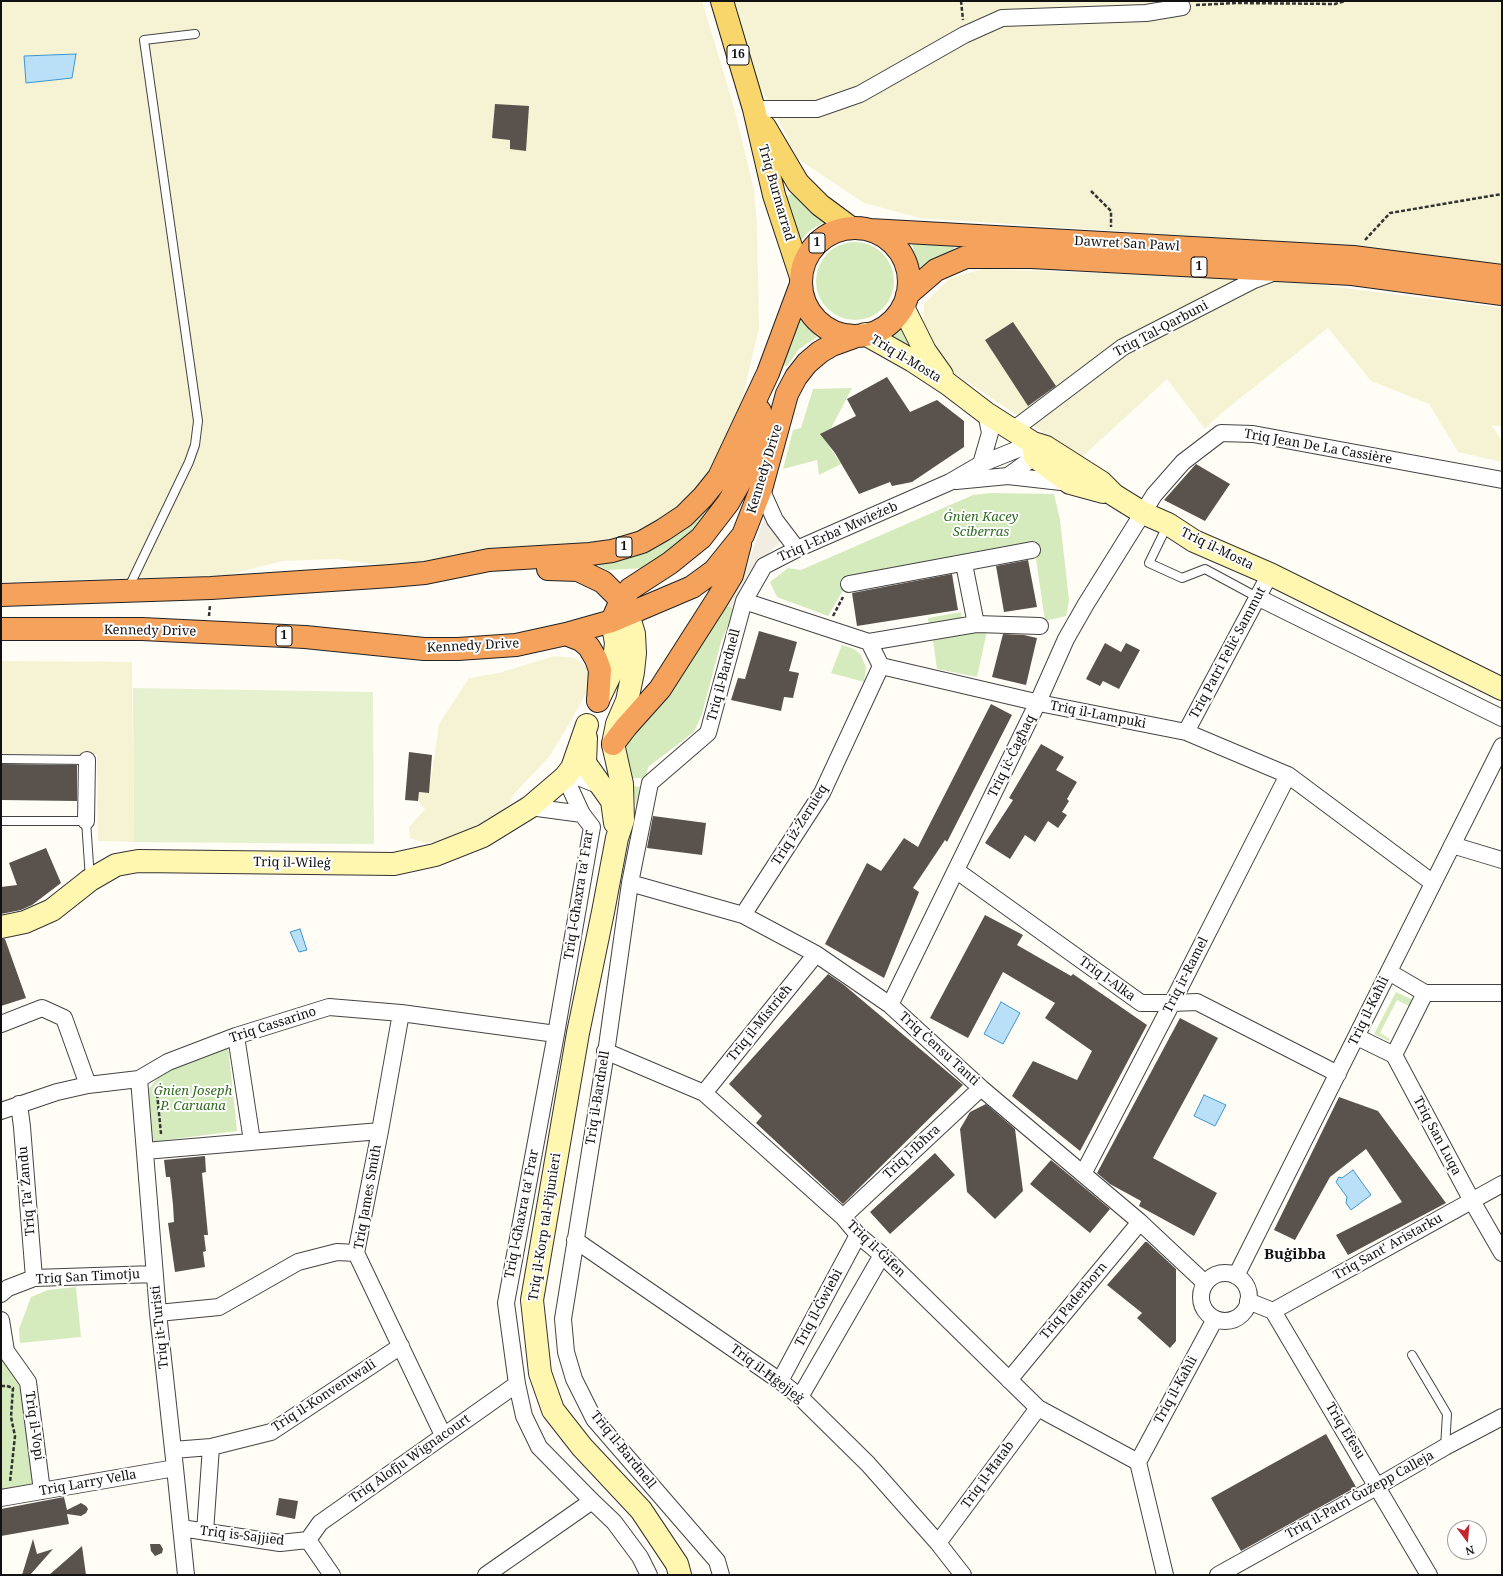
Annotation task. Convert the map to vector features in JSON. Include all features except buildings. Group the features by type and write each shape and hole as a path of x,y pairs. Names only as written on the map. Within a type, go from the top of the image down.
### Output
{"highway":[{"name":"1","path":"1,595 211,588 391,576 425,573 489,560 612,551 642,542 684,516 703,497 719,477 768,373 800,282 804,262 812,249 823,238 836,231 861,229"},
{"name":"Dawret San Pawl","path":"861,229 1353,257 1502,276"},
{"path":"861,229 885,237 897,248 905,262 909,279 905,301"},
{"name":"Dawret San Pawl","path":"905,301 936,270 966,257 1031,257 1352,274 1502,294"},
{"path":"800,282 807,307 816,319 828,328 842,334 861,335"},
{"name":"1","path":"861,335 884,327 895,318 905,301"},
{"name":"Kennedy Drive","path":"1,629 142,629 305,636 424,649 497,647 533,642 566,634 620,612 692,587 714,571 743,535 761,489 787,394 796,377 807,363 820,352 832,345 861,335"},
{"path":"620,612 630,589 670,563 701,538 728,503 743,477 753,444 768,373"},
{"path":"613,744 660,689 715,604 732,575 743,535"},
{"path":"391,576 537,568 578,570 602,582 620,612"},
{"path":"566,634 581,640 589,647 596,660 600,670 598,701"}],"main road":[{"name":"Triq Burmarrad","path":"722,1 754,109 774,195 800,282"},
{"name":"Triq Burmarrad","path":"754,109 798,183 820,205 861,229"}],"street":[{"path":"754,109 817,109 860,94 964,35 1002,18 1146,13 1182,6"},
{"name":"Triq Tal-Qarbuni","path":"1013,430 1123,347 1254,280 1279,271"},
{"name":"Triq il-Mosta","path":"905,301 925,351 948,384"},
{"name":"Triq il-Mosta","path":"861,335 913,361 948,384 986,413 1033,443 1046,447 1101,482 1114,495 1143,512 1168,524 1194,541 1270,574 1502,689"},
{"path":"981,464 990,433 986,413"},
{"name":"Triq Jean De La Cassière","path":"1143,512 1154,495 1183,462 1221,433 1253,434 1502,480"},
{"path":"1008,476 1030,460 1033,443"},
{"path":"1033,443 1035,457 1070,483 1114,495"},
{"name":"Triq l-Erba' Mwieżeb","path":"744,601 764,566 797,549 950,482 981,464 1033,443"},
{"name":"Triq l-Erba' Mwieżeb","path":"950,482 1008,476 1070,483"},
{"path":"761,489 774,520 797,549"},
{"name":"Triq iċ-Ċagħaq","path":"890,1004 957,871 1038,702 1066,639 1143,512"},
{"path":"849,584 964,564 1032,550"},
{"path":"964,564 976,624"},
{"name":"Triq Patri Feliċ Sammut","path":"1186,732 1270,574"},
{"path":"1257,597 1502,718"},
{"path":"744,601 869,642 976,624 1040,626"},
{"name":"Triq il-Bardnell","path":"721,1575 717,1561 594,1418 574,1379 566,1352 563,1319 630,883 650,783 708,733 744,601"},
{"path":"573,770 587,725 613,669 620,612"},
{"path":"613,744 617,724 626,701 633,672 635,653 634,634 620,612"},
{"path":"869,642 881,666"},
{"name":"Triq il-Lampuki","path":"881,666 1038,702 1186,732 1288,775 1433,883"},
{"name":"Triq iż-Żernieq","path":"744,915 822,794 881,666"},
{"name":"Triq il-Wileġ","path":"1,927 25,922 52,910 90,880 116,865 138,861 394,864 435,855 483,836 530,807 573,770 613,744"},
{"name":"Triq il-Korp tal-Pijunieri","path":"613,744 622,784 624,805 623,820 616,838 603,912 578,1033 532,1300 540,1373 553,1410 582,1447 641,1510 682,1571"},
{"name":"Triq il-Kaħli","path":"1236,1276 1502,746"},
{"path":"86,821 87,760"},
{"name":"Triq il-Korp tal-Pijunieri","path":"573,770 603,787 612,801 616,838"},
{"name":"Triq l-Għaxra ta' Frar","path":"573,770 582,814 592,827 556,1034 506,1303 517,1384 524,1416 539,1447 614,1522 640,1557 649,1575"},
{"name":"Triq ir-Ramel","path":"1084,1174 1288,775"},
{"name":"Triq l-Għaxra ta' Frar","path":"530,807 582,814"},
{"path":"1452,845 1502,860"},
{"name":"Triq l-Alka","path":"957,871 1141,1003 1197,1002 1338,1074"},
{"name":"Triq Ċensu Tanti","path":"630,883 744,915 816,954 890,1004 981,1088 1140,1222 1206,1283"},
{"name":"Triq il-Mistrieħ","path":"704,1093 816,954"},
{"path":"1389,972 1425,993 1502,994"},
{"path":"1357,1037 1394,1055 1425,993"},
{"name":"Triq Cassarino","path":"1,1111 57,1092 88,1085 139,1079 168,1062 236,1036 329,1007 401,1014 556,1034"},
{"path":"1,1024 42,1008 64,1018 88,1085"},
{"name":"Triq James Smith","path":"401,1014 356,1253 443,1435"},
{"path":"236,1036 252,1142"},
{"name":"Triq il-Ġifen","path":"605,1050 704,1093 843,1217 858,1234 882,1255 1038,1408 1138,1462"},
{"name":"Triq San Luqa","path":"1394,1055 1472,1201 1502,1253"},
{"name":"Triq it-Turisti","path":"139,1079 158,1313 186,1575"},
{"name":"Triq l-Ibħra","path":"843,1217 981,1088"},
{"name":"Triq Ta' Żandu","path":"19,1104 34,1278"},
{"path":"145,1151 380,1131"},
{"name":"Triq Sant' Aristarku","path":"1273,1310 1502,1184"},
{"name":"Triq Paderborn","path":"1009,1380 1140,1222"},
{"name":"Triq il-Ġwiebi","path":"780,1381 858,1234"},
{"name":"Triq il-Ħġejjeġ","path":"575,1240 780,1381 800,1397 868,1464 938,1543 962,1575"},
{"path":"158,1313 219,1307 298,1262 337,1252 356,1253"},
{"name":"Triq il-Ġwiebi","path":"800,1397 882,1255"},
{"name":"Triq San Timotju","path":"5,1291 34,1278 155,1274"},
{"path":"1219,1274 1236,1276 1243,1281 1248,1292 1248,1301 1242,1314 1235,1319 1223,1321 1215,1319 1207,1314 1200,1296 1206,1283 1212,1277 1219,1274"},
{"path":"1,1316 5,1291"},
{"path":"1248,1301 1273,1310"},
{"name":"Triq Efesu","path":"1273,1310 1429,1575"},
{"name":"Triq il-Kaħli","path":"1138,1462 1215,1319"},
{"name":"Triq il-Vopi","path":"1,1320 6,1351 28,1382 42,1491"},
{"name":"Triq il-Konventwali","path":"173,1450 211,1447 271,1432 401,1346"},
{"name":"Triq Alofju Wignacourt","path":"308,1540 320,1523 517,1384"},
{"name":"Triq il-Ħatab","path":"938,1543 1038,1408"},
{"name":"Triq il-Patri Ġużepp Calleja","path":"1218,1575 1445,1447 1502,1417"},
{"path":"205,1532 211,1447"},
{"path":"1138,1462 1165,1575"},
{"name":"Triq Larry Vella","path":"5,1497 175,1468"},
{"path":"486,1575 592,1501"},
{"name":"Triq is-Sajjied","path":"181,1528 280,1543 308,1540"},
{"path":"308,1540 332,1575"}],"lane":[{"path":"128,590 189,462 195,445 198,421 144,40 195,34"},
{"path":"1168,524 1149,563 1182,578 1205,569 1257,597"},
{"path":"1,759 87,760"},
{"path":"1,821 86,821 90,880"},
{"path":"1412,1354 1447,1414 1445,1447"}],"path":[{"path":"1182,6 1237,3 1336,4 1345,1"},
{"path":"1091,192 1111,211 1111,243"},
{"path":"1353,257 1359,247 1390,212 1502,194"},
{"path":"162,1141 157,1093 163,1081"},
{"path":"1,1386 13,1388 11,1417 15,1436 5,1497"}],"shaded area":[{"path":"1,1 702,1 735,111 754,190 757,227 759,328 730,450 687,503 653,527 616,540 388,566 338,559 282,561 228,575 1,582"},
{"path":"733,1 1502,1 1502,266 1359,247 920,218 864,203 798,159 779,121 775,108 756,84"},
{"path":"983,269 1247,278 1264,281 1312,284 1502,308 1502,427 1491,425 1502,440 1502,462 1458,452 1429,404 1371,381 1328,328 1218,416 1205,429 1167,379 1081,458 936,361 923,330 924,304 950,278"},
{"path":"766,513 782,540 748,574 735,609 726,605 747,566"},
{"path":"554,656 575,658 588,668 588,689 549,757 513,795 505,816 466,837 425,843 410,838 409,827 425,809 418,801 419,792 429,793 439,724 469,678 499,673"},
{"path":"1,661 132,662 134,842 98,841 97,755 1,754"}],"green space":[{"path":"794,192 824,222 809,231 799,243 784,198"},
{"path":"911,241 954,244 954,253 935,258 919,268"},
{"path":"847,242 863,242 877,248 888,259 894,273 894,289 888,303 877,314 863,320 847,320 833,314 822,303 816,289 816,273 822,259 833,248"},
{"path":"799,318 817,337 799,349 787,366 781,365"},
{"path":"904,320 914,355 887,336"},
{"path":"852,388 825,440 841,464 819,475 817,460 783,469 793,430 801,428 813,389"},
{"path":"722,492 700,529 646,568 607,570 585,560 696,518"},
{"name":"Ġnien Kacey Sciberras","path":"991,493 1054,494 1060,520 1069,600 1066,616 1045,621 1034,545 841,578 844,589 828,616 777,597 770,582 788,568 801,570 973,495"},
{"path":"726,605 735,609 721,642 702,714 694,732 648,767 646,778 625,778 622,752 627,740"},
{"path":"961,612 962,622 929,627 928,618"},
{"path":"987,631 977,677 937,669 933,640"},
{"path":"842,645 854,649 861,655 866,668 864,682 831,673"},
{"path":"133,688 373,692 374,844 134,842"},
{"path":"633,786 643,787 637,814"},
{"path":"1396,992 1413,1000 1409,1006 1397,1000 1380,1033 1390,1039 1389,1041 1374,1034"},
{"name":"Ġnien Joseph P. Caruana","path":"228,1045 237,1131 151,1142 147,1091 164,1070"},
{"path":"76,1287 81,1337 20,1343 19,1329 31,1297 48,1290"},
{"path":"1,1353 13,1370 22,1394 36,1487 1,1491"}],"water":[{"path":"76,54 72,78 26,83 24,56"},
{"path":"300,929 307,950 299,952 290,932"},
{"path":"1001,1002 1020,1013 1003,1044 984,1034"},
{"path":"1204,1095 1226,1105 1215,1126 1194,1116"},
{"path":"1353,1170 1371,1195 1351,1210 1346,1203 1347,1197 1336,1182 1339,1177 1342,1178"}],"district":[{"name":"Buġibba","path":"1295,1255"}]}
